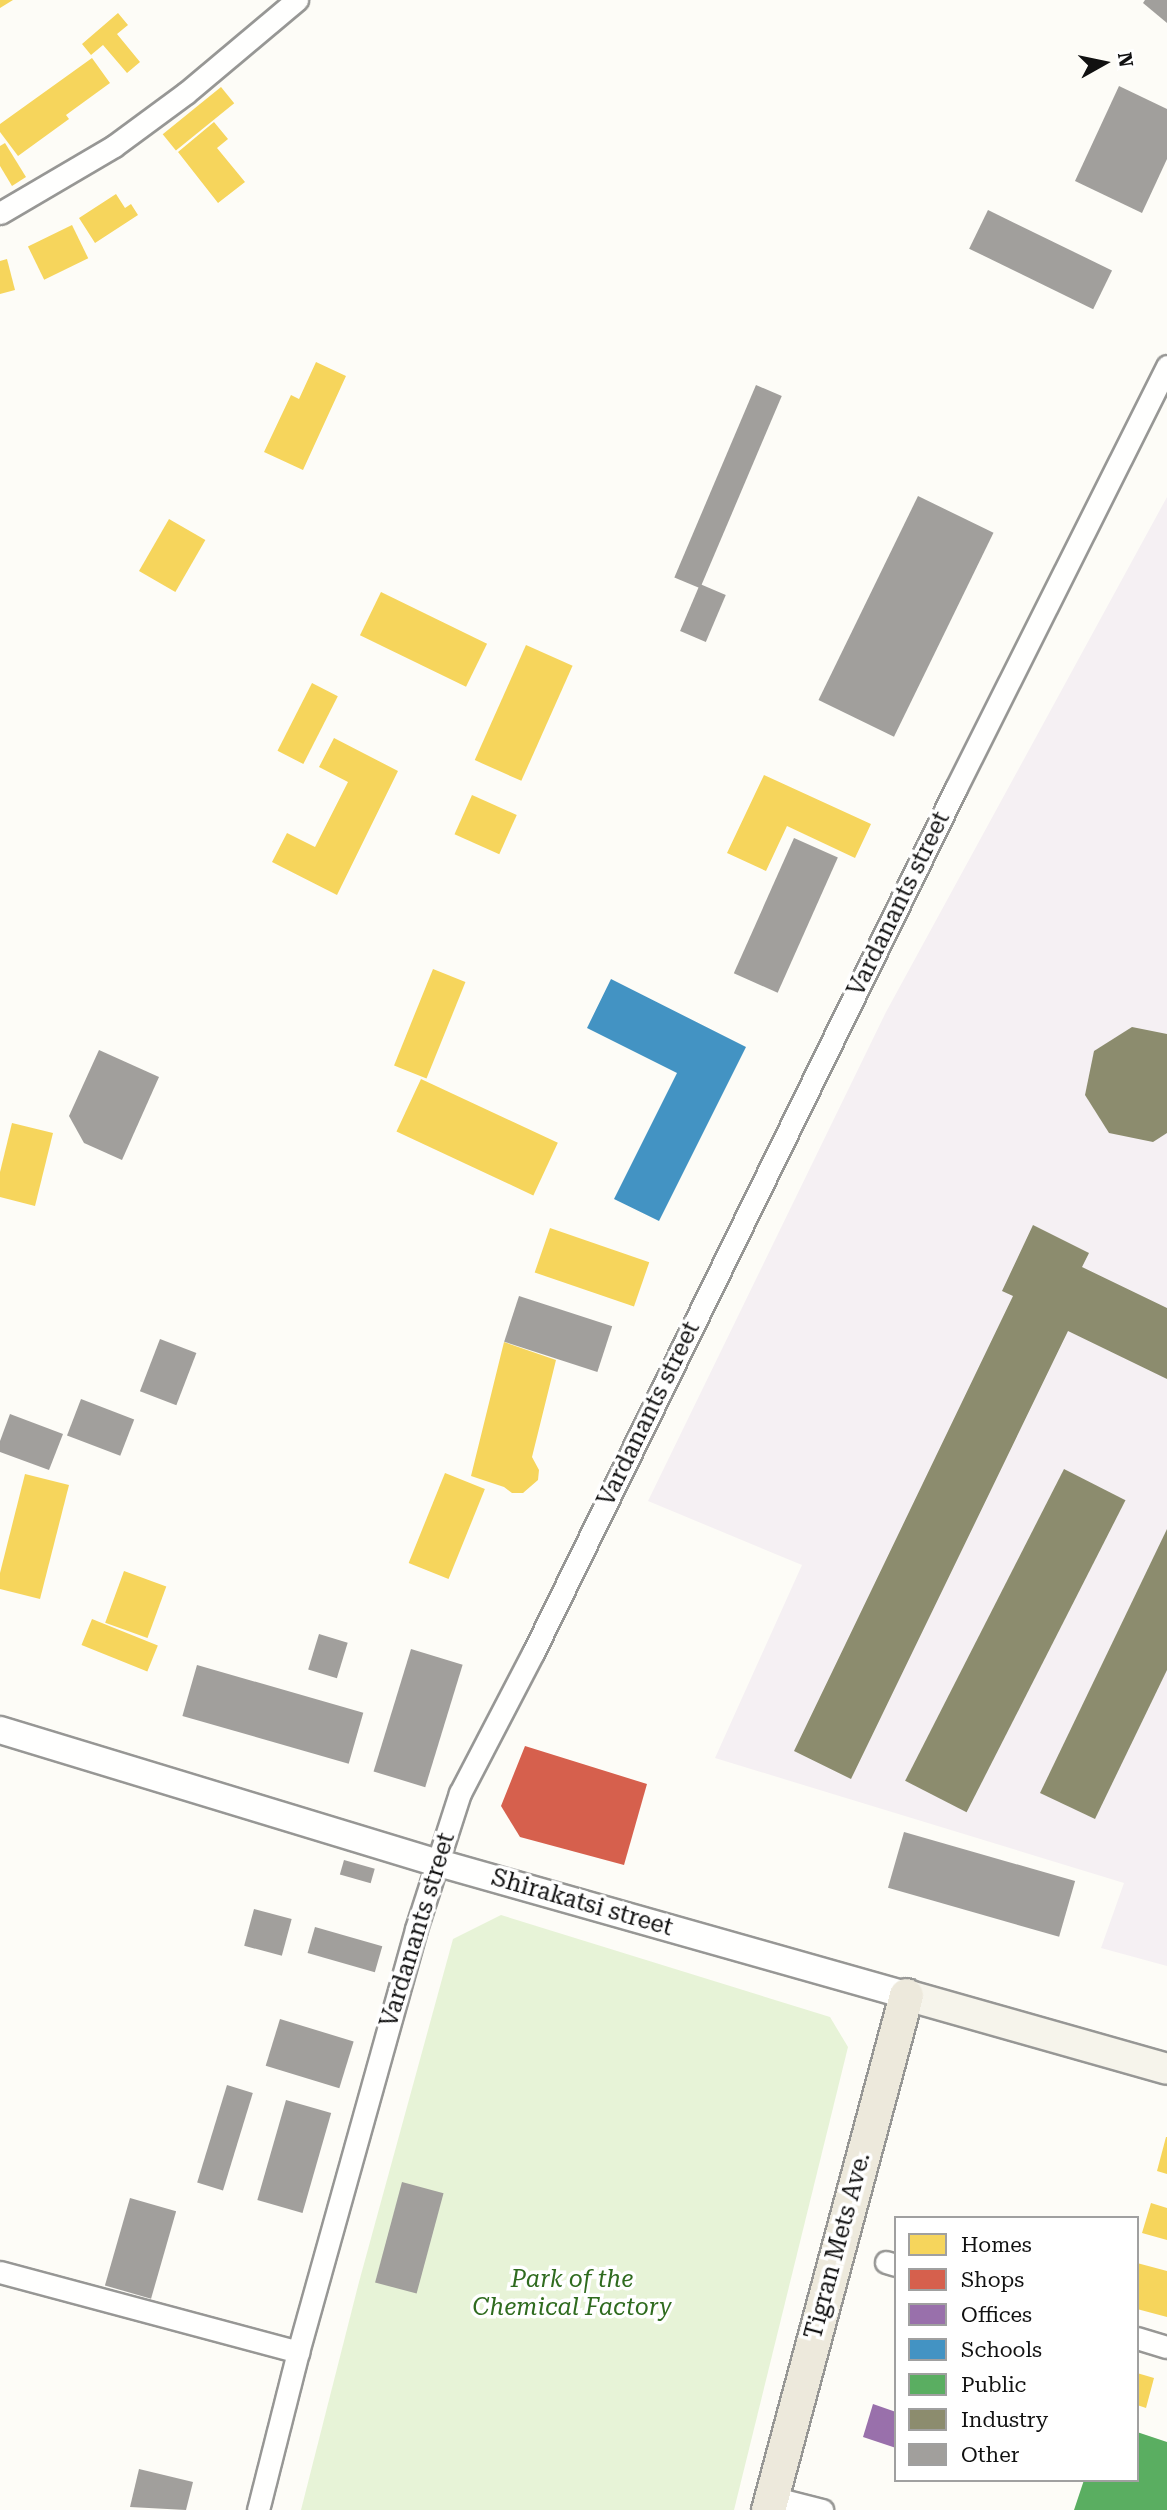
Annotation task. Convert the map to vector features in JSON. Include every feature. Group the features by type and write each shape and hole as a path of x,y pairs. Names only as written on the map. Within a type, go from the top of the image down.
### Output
{"main road":[{"name":"Shirakatsi street","path":"906,1995 1167,2069"},
{"name":"Tigran Mets Ave.","path":"772,2506 906,1995"}],"street":[{"path":"0,213 114,146 186,93 296,0"},
{"name":"Vardanants street","path":"258,2510 298,2352 416,1929 460,1793 533,1653 956,788 1167,366"},
{"name":"Shirakatsi street","path":"0,1730 439,1864 906,1995"},
{"path":"0,2272 298,2352"},
{"path":"1139,2340 1167,2347"},
{"path":"772,2506 822,2510"}],"shaded area":[{"path":"1167,497 1167,1966 1101,1948 1124,1883 715,1758 802,1565 648,1501 886,1012"}],"green space":[{"name":"Park of the Chemical Factory","path":"501,1915 830,2017 848,2047 734,2510 301,2510 359,2282 453,1939"}],"building: Homes":[{"path":"0,0 13,0 0,8"},
{"path":"118,13 128,25 117,34 140,62 127,73 103,45 91,55 82,44"},
{"path":"92,58 110,83 66,115 69,119 18,156 0,132 0,124"},
{"path":"221,87 234,103 176,151 163,134"},
{"path":"214,122 228,139 217,148 245,182 218,203 178,152"},
{"path":"5,143 26,177 12,186 0,166 0,146"},
{"path":"116,194 125,208 131,204 138,215 95,243 79,218"},
{"path":"72,225 88,258 44,280 28,246"},
{"path":"7,259 15,290 0,294 0,261"},
{"path":"316,362 346,376 303,470 264,452 291,395 299,399"},
{"path":"169,519 205,540 175,592 139,571"},
{"path":"381,592 487,644 466,687 360,635"},
{"path":"526,645 573,666 521,781 475,760"},
{"path":"312,683 338,696 303,764 277,751"},
{"path":"334,738 398,771 337,895 272,862 287,833 315,847 348,782 319,767"},
{"path":"764,775 871,824 855,858 787,826 766,871 727,853"},
{"path":"472,795 517,815 499,854 455,834"},
{"path":"433,969 465,982 426,1079 394,1065"},
{"path":"421,1079 558,1143 533,1195 396,1132"},
{"path":"12,1123 53,1133 35,1206 0,1197 0,1172"},
{"path":"550,1228 649,1262 634,1307 535,1272"},
{"path":"504,1342 556,1360 532,1457 539,1470 538,1480 523,1493 512,1493 504,1487 471,1476"},
{"path":"445,1473 485,1489 449,1579 409,1563"},
{"path":"25,1474 69,1485 40,1599 0,1589 0,1573"},
{"path":"124,1571 166,1586 147,1638 105,1623"},
{"path":"92,1619 158,1646 147,1672 82,1645"},
{"path":"1167,2137 1167,2174 1157,2171"},
{"path":"1151,2203 1167,2208 1167,2240 1142,2233"},
{"path":"1139,2264 1167,2271 1167,2317 1139,2310"},
{"path":"1139,2374 1154,2378 1146,2408 1139,2406"}],"building: Shops":[{"path":"525,1746 647,1784 624,1865 520,1837 501,1806"}],"building: Offices":[{"path":"873,2404 894,2411 894,2447 863,2437"}],"building: Schools":[{"path":"611,979 746,1047 659,1221 614,1199 677,1073 587,1028"}],"building: Public":[{"path":"1139,2433 1167,2442 1167,2510 1074,2510 1083,2482 1139,2482"}],"building: Industry":[{"path":"1132,1027 1167,1034 1167,1133 1153,1142 1109,1133 1085,1095 1094,1051"},
{"path":"1033,1225 1089,1253 1082,1267 1167,1308 1167,1379 1068,1331 851,1779 794,1751 1013,1296 1002,1291"},
{"path":"1064,1469 1125,1500 967,1812 905,1781"},
{"path":"1167,1529 1167,1670 1095,1819 1040,1793"}],"building: Other":[{"path":"1145,0 1167,0 1167,23 1143,3"},
{"path":"1119,86 1167,109 1167,159 1142,213 1075,181"},
{"path":"988,210 1112,270 1093,309 969,249"},
{"path":"756,385 782,396 700,588 674,577"},
{"path":"918,496 993,533 894,737 818,700"},
{"path":"700,584 726,595 706,642 680,631"},
{"path":"794,838 838,858 778,993 734,973"},
{"path":"99,1050 159,1077 122,1160 84,1143 69,1116"},
{"path":"519,1296 612,1326 597,1372 504,1342"},
{"path":"160,1339 196,1353 176,1405 140,1391"},
{"path":"81,1399 134,1419 120,1456 67,1435"},
{"path":"10,1414 63,1434 49,1470 0,1452 0,1441"},
{"path":"319,1634 348,1643 337,1678 308,1669"},
{"path":"411,1649 463,1665 425,1787 374,1771"},
{"path":"197,1665 363,1713 349,1764 182,1716"},
{"path":"904,1832 1075,1881 1059,1937 888,1888"},
{"path":"344,1860 375,1869 371,1883 340,1874"},
{"path":"254,1909 292,1919 282,1956 244,1946"},
{"path":"315,1927 382,1946 375,1972 308,1953"},
{"path":"280,2019 354,2042 339,2088 266,2066"},
{"path":"227,2085 253,2093 223,2190 197,2183"},
{"path":"286,2100 331,2113 303,2213 257,2200"},
{"path":"402,2182 444,2193 417,2294 375,2282"},
{"path":"130,2198 176,2211 151,2299 105,2285"},
{"path":"139,2469 193,2482 186,2510 130,2507"}]}
